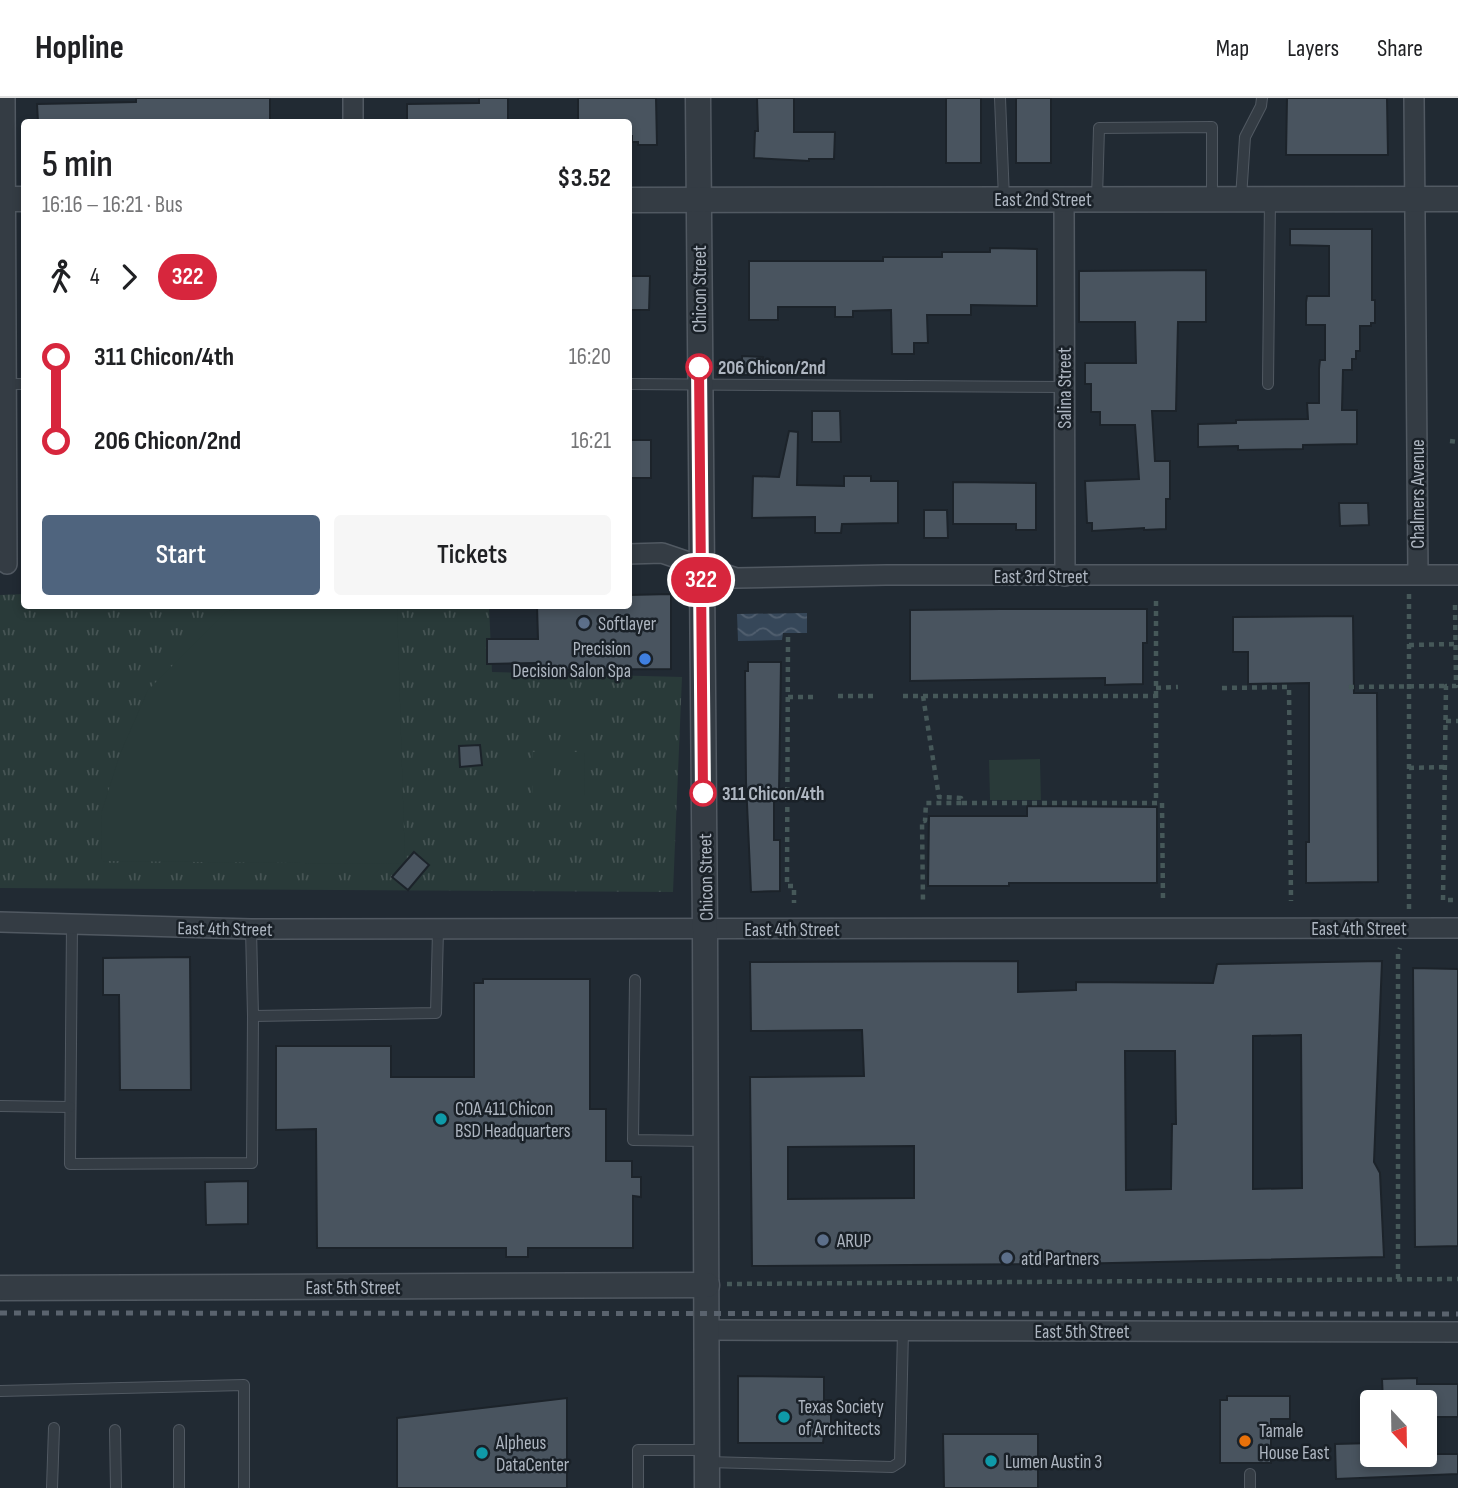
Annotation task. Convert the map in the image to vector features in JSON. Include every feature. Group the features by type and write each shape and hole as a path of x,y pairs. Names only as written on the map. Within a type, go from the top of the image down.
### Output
{"street":[{"path":"5,98 10,199 11,564"},
{"path":"353,98 353,119"},
{"name":"Chicon Street","path":"698,98 707,1488"},
{"name":"Chalmers Avenue","path":"1414,98 1418,574"},
{"name":"Salina Street","path":"1064,199 1065,576"},
{"name":"East 2nd Street","path":"632,200 1458,199"},
{"name":"East 3rd Street","path":"632,554 662,553 736,578 886,575 1458,575"},
{"name":"East 4th Street","path":"0,922 251,929 438,930 1458,928"},
{"name":"East 5th Street","path":"0,1288 707,1285"},
{"name":"East 5th Street","path":"706,1330 1458,1332"}],"lane":[{"path":"1000,98 1004,199"},
{"path":"1241,199 1245,137 1262,106 1262,98"},
{"path":"1097,199 1099,128 1212,127 1212,199"},
{"path":"1268,384 1270,199"},
{"path":"632,384 1065,387"},
{"path":"72,923 70,1164 252,1163 251,929"},
{"path":"253,1016 436,1013 438,930"},
{"path":"635,981 633,1140 705,1141"},
{"path":"0,1106 71,1107"},
{"path":"638,1488 638,1450 892,1466 900,1462 903,1331"},
{"path":"0,1391 243,1385 244,1488"},
{"path":"52,1488 54,1428"},
{"path":"115,1430 116,1488"},
{"path":"179,1430 179,1488"},
{"path":"1250,1474 1250,1488"}],"path":[{"path":"1450,441 1458,442"},
{"name":"Chalmers Avenue","path":"1398,1279 1398,953 1407,928 1409,580 1418,574"},
{"path":"1156,601 1156,803"},
{"path":"1349,687 1457,685 1455,605"},
{"path":"788,637 787,886 794,886 794,904"},
{"path":"1409,645 1456,644"},
{"path":"1446,686 1443,900 1458,900"},
{"path":"1156,688 1178,687"},
{"path":"1222,688 1289,687 1291,901"},
{"path":"838,696 876,696"},
{"path":"903,696 1156,696"},
{"path":"923,696 939,797 961,798 962,803"},
{"path":"788,697 815,697"},
{"path":"1446,721 1458,721"},
{"path":"1409,768 1445,767"},
{"path":"923,903 922,821 925,821 926,803 1162,803 1163,901"},
{"path":"707,1285 1458,1279"}],"green space":[{"path":"21,594 21,609 489,609 492,672 682,677 673,892 0,888 0,595"},
{"path":"238,609 397,609 405,864 102,861 101,814 120,754 148,690 226,612"},
{"path":"563,689 585,689 585,734 563,734"},
{"path":"533,752 554,752 554,797 533,797"},
{"path":"563,752 585,752 584,797 563,797"},
{"path":"504,753 525,753 525,797 504,797"},
{"path":"1040,759 1041,800 990,800 989,760"}],"water":[{"path":"807,613 807,633 783,633 782,640 738,641 737,614"}],"building":[{"path":"136,98 270,98 270,119 38,119 37,104 136,102"},
{"path":"479,98 508,98 508,119 407,119 407,104 479,103"},
{"path":"578,98 656,98 657,145 638,145 638,142 632,142 632,119 578,119"},
{"path":"757,98 794,98 794,132 835,132 834,159 809,161 754,158 755,131 758,131"},
{"path":"946,98 981,98 981,163 946,163"},
{"path":"1016,98 1051,98 1051,163 1016,163"},
{"path":"1287,98 1387,98 1388,155 1286,155"},
{"path":"1290,229 1372,229 1372,300 1375,300 1375,323 1371,323 1371,326 1360,326 1360,351 1356,351 1356,359 1352,359 1352,370 1343,370 1342,410 1357,410 1357,444 1303,445 1303,449 1238,450 1238,446 1198,447 1198,424 1236,423 1236,420 1308,419 1307,403 1319,403 1320,360 1325,360 1325,325 1306,325 1306,302 1307,296 1329,296 1329,246 1290,245"},
{"path":"990,248 1037,249 1037,306 971,305 971,315 927,315 928,343 914,343 914,354 892,354 891,310 853,311 853,317 835,317 835,307 778,307 778,320 749,320 749,261 883,261 883,257 942,257 942,252 990,252"},
{"path":"1206,270 1206,322 1178,322 1176,411 1152,411 1155,461 1170,461 1170,499 1166,499 1166,529 1092,531 1092,523 1087,523 1085,481 1139,479 1135,425 1100,425 1100,412 1091,412 1091,384 1085,384 1085,363 1136,363 1135,322 1079,322 1079,271"},
{"path":"632,276 650,276 649,310 632,310"},
{"path":"742,356 763,357 762,375 742,375"},
{"path":"812,411 840,411 841,442 812,442"},
{"path":"789,431 798,432 797,485 844,486 844,476 871,476 871,481 898,481 898,523 842,524 841,533 815,533 815,517 752,518 753,476 779,477"},
{"path":"632,440 651,440 651,478 632,478"},
{"path":"953,482 1036,483 1036,530 1016,530 1016,524 953,524"},
{"path":"1339,503 1368,503 1369,525 1340,526"},
{"path":"924,510 947,510 948,538 924,538"},
{"path":"671,594 671,669 536,670 536,663 487,664 487,639 538,639 537,609 632,609 632,595"},
{"path":"1147,609 1147,643 1143,643 1143,684 1105,685 1105,678 910,681 910,610"},
{"path":"1353,616 1354,693 1377,693 1378,882 1306,883 1306,842 1309,842 1309,683 1248,684 1248,652 1233,652 1233,617"},
{"path":"748,662 781,662 779,793 774,793 774,840 780,840 780,891 751,892 746,782 745,671 748,671"},
{"path":"480,745 482,765 460,767 459,746"},
{"path":"1027,806 1157,807 1157,883 928,886 929,816 1027,816"},
{"path":"414,852 429,865 408,890 392,877"},
{"path":"190,957 191,1090 120,1090 119,995 103,995 103,958"},
{"path":"1018,961 1018,992 1076,990 1076,982 1213,983 1217,964 1382,961 1374,1162 1380,1173 1384,1257 1067,1264 752,1266 750,1077 864,1076 862,1030 751,1031 750,962","holes":["1301,1035 1302,1188 1253,1189 1253,1036","1125,1051 1175,1051 1176,1124 1172,1124 1171,1189 1126,1190","914,1146 914,1198 788,1199 788,1147"]},
{"path":"1413,968 1458,969 1458,1246 1415,1247"},
{"name":"COA 411 Chicon BSD Headquarters","path":"483,979 590,979 590,1109 606,1109 606,1161 632,1161 632,1177 641,1177 641,1197 633,1196 633,1248 528,1248 528,1257 506,1257 506,1248 317,1248 316,1129 276,1130 276,1046 391,1046 391,1077 474,1077 474,983 483,983"},
{"path":"248,1181 248,1224 206,1225 205,1182"},
{"name":"Texas Society of Architects","path":"738,1376 824,1377 824,1400 831,1400 831,1435 824,1435 823,1443 738,1443"},
{"path":"1417,1378 1417,1384 1458,1384 1458,1417 1437,1417 1437,1390 1382,1390 1382,1379"},
{"name":"Tamale House East","path":"1227,1396 1290,1396 1290,1419 1271,1419 1271,1463 1220,1463 1220,1400 1227,1400"},
{"name":"Alpheus DataCenter","path":"567,1398 567,1488 397,1488 397,1418"},
{"name":"Lumen Austin 3","path":"943,1434 1038,1434 1038,1488 944,1488"},
{"path":"1360,1443 1360,1467 1437,1467 1437,1454 1458,1454 1458,1474 1336,1479 1335,1444"}],"railway":[{"path":"0,1313 1458,1314"}],"bus line":[{"name":"322","path":"699,367 703,793"}],"place":[{"name":"206 Chicon/2nd","path":"699,367"},
{"name":"Softlayer","path":"584,623"},
{"name":"Precision Decision Salon Spa","path":"645,659"},
{"name":"311 Chicon/4th","path":"703,793"},
{"name":"COA 411 Chicon BSD Headquarters","path":"441,1119"},
{"name":"ARUP","path":"823,1240"},
{"name":"atd Partners","path":"1007,1258"},
{"name":"Texas Society of Architects","path":"784,1417"},
{"name":"Tamale House East","path":"1245,1441"},
{"name":"Alpheus DataCenter","path":"482,1453"},
{"name":"Lumen Austin 3","path":"991,1461"}]}
